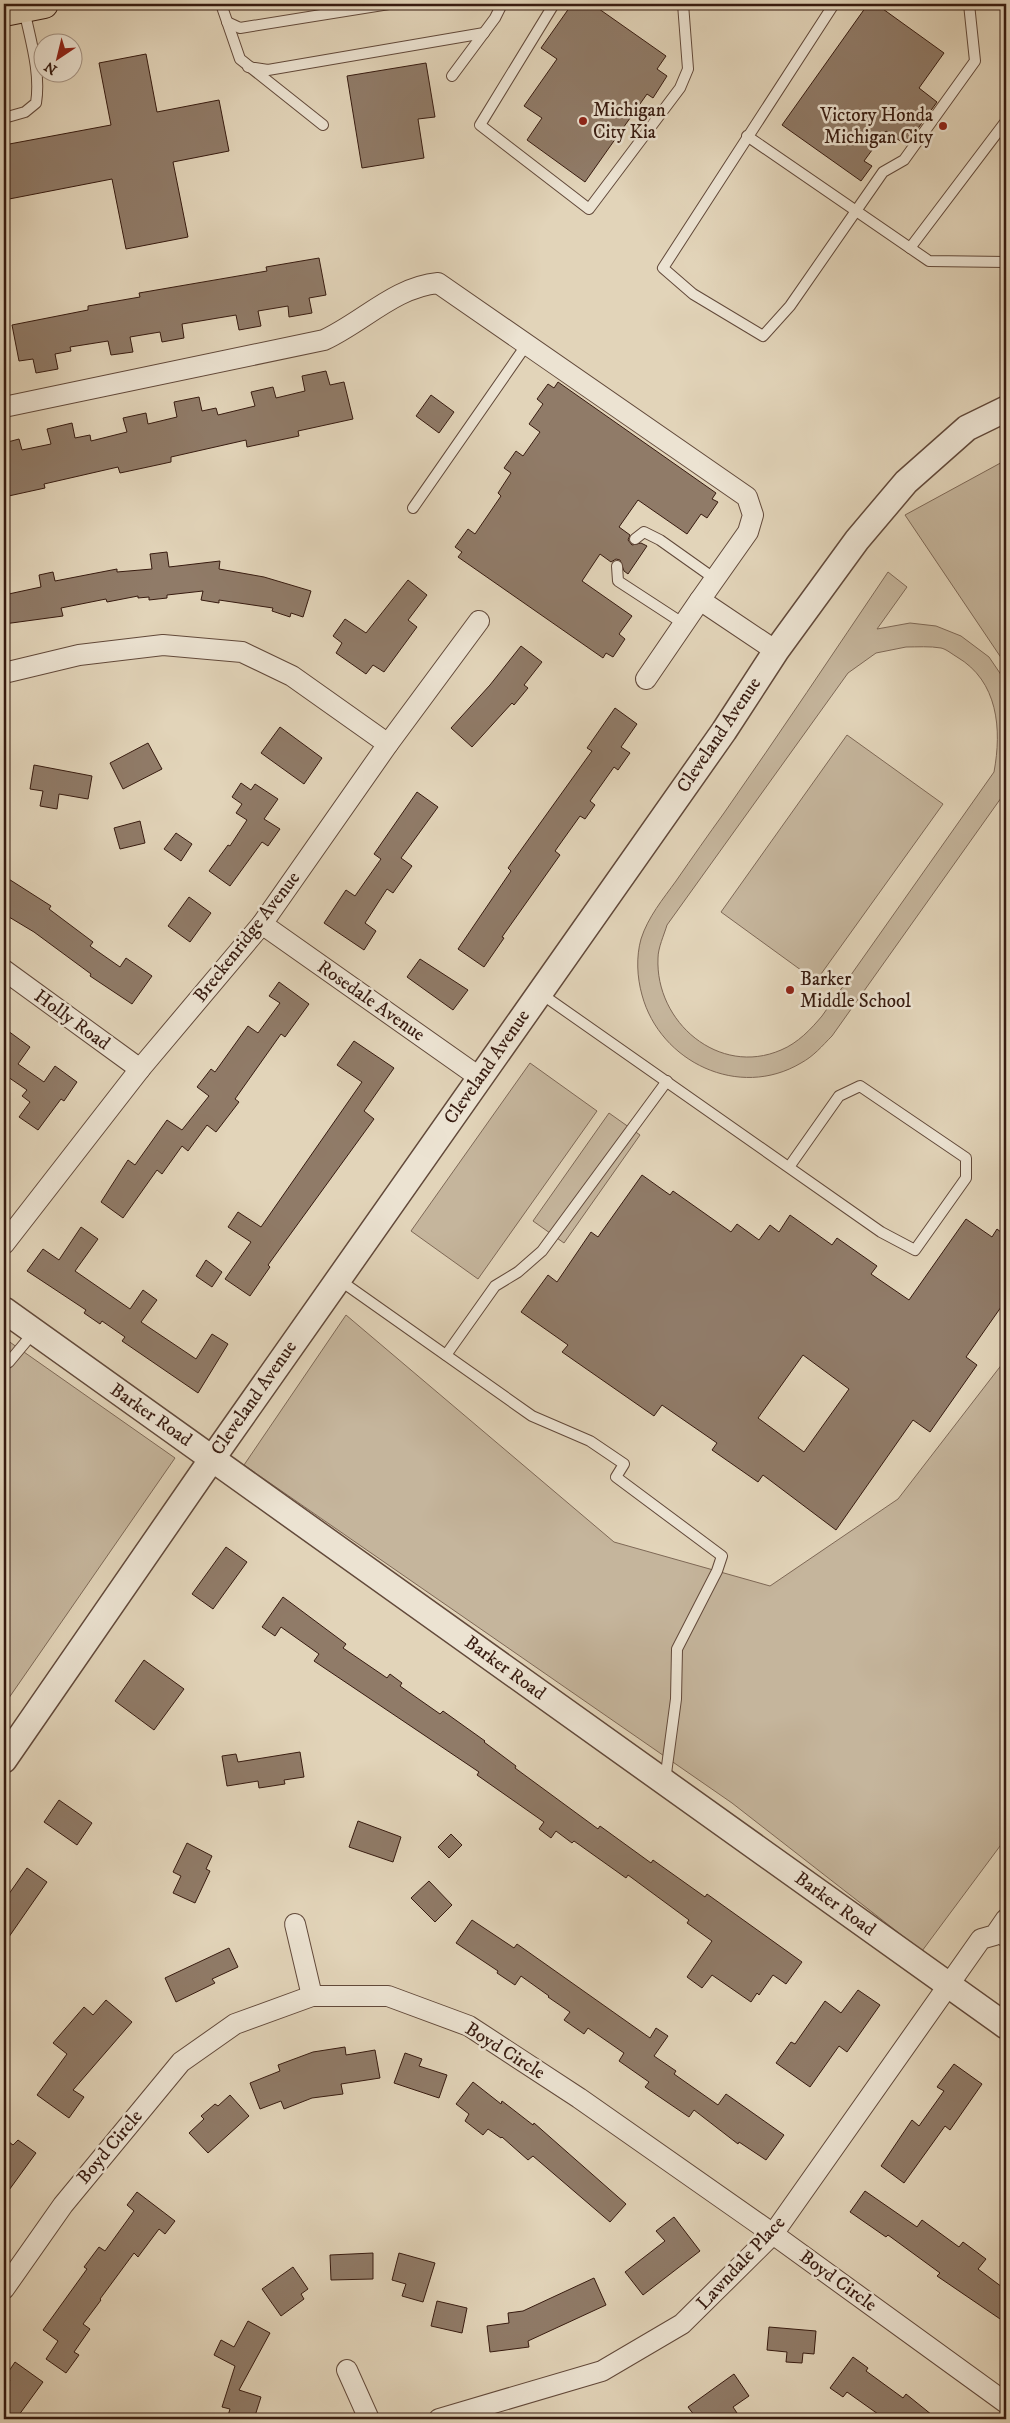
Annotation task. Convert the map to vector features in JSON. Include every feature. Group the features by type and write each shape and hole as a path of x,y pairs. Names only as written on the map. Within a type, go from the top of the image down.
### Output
{"street":[{"path":"4,407 324,340 346,330 404,291 421,285 438,283 748,497 753,515 748,532 646,679"},
{"name":"Cleveland Avenue","path":"4,1760 212,1459 724,731 776,651 857,540 906,482 967,428 1006,409"},
{"path":"700,600 776,651"},
{"name":"Breckenridge Avenue","path":"4,1244 140,1069 262,924 388,744 479,621"},
{"path":"4,674 79,655 163,645 242,652 292,676 388,744"},
{"name":"Rosedale Avenue","path":"262,924 480,1078"},
{"name":"Holly Road","path":"4,970 140,1069"},
{"name":"Barker Road","path":"4,1310 1006,2026"},
{"path":"295,1924 312,1996"},
{"name":"Lawndale Place","path":"440,2419 602,2371 682,2324 773,2234 981,1939 1003,1933"},
{"name":"Boyd Circle","path":"4,2289 62,2205 181,2062 235,2024 312,1996 388,1996 469,2026 578,2098 773,2234 1006,2403"},
{"path":"347,2370 369,2419"}],"lane":[{"path":"220,4 240,59 323,125"},
{"path":"227,22 240,28 389,4"},
{"path":"452,76 484,33 502,4"},
{"path":"554,4 480,125 589,209 680,88 688,68 683,4"},
{"path":"834,4 746,136 663,268 693,294 763,336 790,306 883,172 904,160 975,61 969,4"},
{"path":"4,118 24,112 36,103 38,89 35,64 24,8"},
{"path":"248,67 268,70 484,33"},
{"path":"910,248 1006,121"},
{"path":"746,136 929,261 1006,262"},
{"path":"413,508 527,344"},
{"path":"636,538 644,532 660,540 715,579"},
{"path":"617,566 618,581 684,624"},
{"path":"540,992 881,1232 915,1250 966,1178 966,1158 860,1086 838,1096 789,1167"},
{"path":"446,1355 495,1286 518,1272 542,1251 667,1081"},
{"path":"338,1279 532,1416 590,1441 624,1464 616,1477 722,1556 717,1571 677,1649 676,1699 664,1782"},
{"path":"4,1365 34,1332"}],"shaded area":[{"path":"1006,460 1006,665 905,515"},
{"path":"888,572 907,587 877,629 910,623 936,626 961,636 989,657 1006,682 1006,791 832,1036 818,1051 801,1063 777,1073 753,1077 728,1075 705,1068 684,1056 666,1039 651,1019 639,981 638,960 641,939 656,909 745,783","holes":["906,647 945,649 971,667 981,679 989,693 997,723 994,772 822,1016 809,1031 799,1040 781,1050 758,1056 735,1056 714,1050 695,1038 679,1022 667,1003 660,981 658,958 667,925 848,673 876,653"]},
{"path":"847,735 943,804 816,981 721,912"},
{"path":"530,1063 597,1111 478,1279 411,1231"},
{"path":"609,1113 640,1135 564,1243 533,1221"},
{"path":"346,1315 614,1542 770,1586 898,1499 1006,1359 1006,1838 922,1951 732,1803 244,1465"},
{"path":"4,1338 175,1458 4,1705"}],"building":[{"path":"572,4 592,4 666,56 657,69 667,76 653,98 647,94 585,182 527,140 542,118 524,106 557,59 541,48"},
{"path":"868,4 876,4 944,53 919,88 937,102 906,145 886,131 864,161 872,166 861,181 782,125"},
{"path":"146,54 157,112 219,100 229,151 173,162 188,237 126,249 112,179 4,200 4,145 111,125 99,63"},
{"path":"426,63 435,117 418,119 424,158 362,168 347,76"},
{"path":"319,258 326,295 309,298 312,313 289,317 288,306 258,311 261,326 239,330 236,315 182,324 184,338 162,342 160,332 130,337 133,352 111,355 108,341 70,347 71,351 55,354 58,369 36,373 33,359 19,361 12,325 88,310 88,306 140,297 139,293 267,271 266,267"},
{"path":"326,371 330,385 344,382 353,419 298,431 299,436 247,447 246,440 171,457 171,462 120,473 118,467 44,484 45,488 4,497 4,443 19,439 22,450 51,444 47,429 72,423 75,438 90,435 91,441 127,432 123,418 146,413 148,424 177,417 174,402 199,397 202,411 216,408 218,415 255,406 251,392 273,387 276,398 305,391 302,376"},
{"path":"558,382 716,493 712,499 718,502 707,518 701,514 687,534 638,500 619,527 630,535 628,540 632,545 641,543 647,546 628,574 624,571 620,560 616,559 611,562 600,554 582,581 632,616 619,634 625,639 613,657 606,653 603,658 458,557 462,552 455,547 468,529 475,534 501,496 498,493 511,473 504,468 516,451 523,456 540,432 529,424 543,404 537,399 548,384 554,388"},
{"path":"431,395 454,412 439,433 416,416"},
{"path":"167,552 169,567 220,561 219,569 264,577 311,591 303,617 291,613 290,617 272,611 273,608 219,600 219,603 201,600 203,591 167,595 167,598 149,600 149,597 138,598 138,596 107,602 106,599 61,608 63,616 4,624 4,595 41,587 39,575 53,572 55,581 117,569 117,572 152,569 150,554"},
{"path":"408,580 427,595 408,620 417,627 384,672 373,665 366,674 336,653 342,643 333,636 345,619 366,633"},
{"path":"521,646 542,662 524,685 528,688 514,705 512,703 472,747 451,728 490,685"},
{"path":"615,708 637,724 621,747 630,753 618,770 614,767 590,801 595,805 585,819 580,816 555,851 560,855 502,937 504,938 484,967 458,949 511,871 508,868 592,751 587,748"},
{"path":"280,727 322,758 304,784 261,753"},
{"path":"148,743 162,769 123,789 110,763"},
{"path":"34,765 92,776 88,799 59,794 57,809 40,806 43,791 30,789"},
{"path":"241,783 251,790 255,784 278,799 264,819 280,829 268,846 262,842 230,886 209,871 228,845 230,846 247,820 236,813 242,804 232,797"},
{"path":"417,792 438,807 401,858 412,866 393,893 387,889 365,923 376,931 364,950 324,923 346,890 355,896 381,859 374,854"},
{"path":"140,821 145,843 120,849 114,828"},
{"path":"176,833 192,844 181,861 164,849"},
{"path":"4,876 51,906 49,909 93,942 90,946 120,967 126,958 152,976 132,1004 90,976 91,974 34,932 4,914"},
{"path":"189,897 211,913 190,942 168,926"},
{"path":"420,959 468,990 453,1010 407,977"},
{"path":"279,982 309,1004 285,1037 281,1034 235,1099 239,1102 216,1132 207,1125 188,1151 182,1146 162,1174 157,1170 123,1218 101,1202 128,1160 135,1165 167,1120 182,1130 209,1096 197,1087 211,1069 215,1072 248,1026 258,1033 280,1003 269,996"},
{"path":"4,1028 30,1047 18,1064 44,1082 55,1066 77,1082 64,1101 61,1099 38,1130 19,1117 30,1102 22,1096 27,1090 8,1077 4,1084"},
{"path":"354,1041 394,1068 364,1111 374,1119 268,1265 270,1267 250,1296 225,1279 251,1242 228,1227 238,1212 261,1227 362,1082 337,1065"},
{"path":"642,1175 670,1195 673,1191 731,1232 737,1224 759,1240 770,1225 779,1232 790,1215 832,1245 837,1238 877,1266 871,1274 909,1300 966,1219 992,1237 997,1229 1006,1236 1006,1300 966,1357 977,1365 930,1432 913,1420 836,1530 763,1475 758,1482 712,1450 717,1443 662,1405 654,1416 562,1352 568,1345 521,1312 548,1275 557,1282 591,1232 598,1237","holes":["803,1355 849,1389 804,1452 758,1418"]},
{"path":"81,1227 98,1239 75,1271 130,1309 143,1290 157,1300 141,1322 196,1359 212,1334 228,1344 198,1393 122,1341 125,1337 102,1321 100,1324 84,1313 86,1310 27,1271 43,1249 59,1260"},
{"path":"206,1260 222,1272 212,1287 196,1276"},
{"path":"226,1547 247,1562 213,1609 192,1594"},
{"path":"283,1597 346,1644 343,1648 387,1678 390,1674 402,1683 400,1686 440,1714 443,1711 485,1741 516,1766 515,1768 598,1829 600,1826 651,1863 653,1860 705,1897 707,1894 802,1962 786,1984 773,1975 759,1995 757,1993 751,2002 712,1975 702,1988 687,1977 712,1941 687,1923 689,1920 628,1875 626,1878 574,1841 572,1843 556,1831 551,1838 539,1829 544,1822 477,1775 479,1772 314,1661 319,1654 281,1627 275,1636 262,1627"},
{"path":"144,1660 184,1689 154,1730 115,1701"},
{"path":"300,1752 304,1777 284,1780 285,1784 259,1788 258,1781 227,1786 222,1756 236,1754 238,1762"},
{"path":"59,1800 92,1823 77,1845 44,1822"},
{"path":"358,1821 401,1837 393,1862 349,1847"},
{"path":"451,1834 462,1845 449,1858 438,1847"},
{"path":"187,1843 212,1856 206,1869 210,1871 195,1903 173,1893 181,1876 173,1872"},
{"path":"27,1868 47,1882 4,1944 4,1901"},
{"path":"429,1881 452,1905 435,1922 411,1898"},
{"path":"472,1920 514,1948 517,1944 650,2038 656,2028 668,2036 654,2056 676,2071 674,2074 718,2105 726,2094 784,2135 766,2160 739,2142 738,2144 694,2110 689,2117 645,2087 649,2082 619,2061 624,2053 588,2028 584,2034 564,2020 570,2012 521,1976 515,1985 497,1973 498,1971 456,1943"},
{"path":"229,1948 238,1967 212,1979 215,1983 176,2002 165,1978"},
{"path":"858,1990 880,2005 847,2052 839,2046 810,2087 776,2063 791,2042 795,2044 825,2001 841,2013"},
{"path":"106,2000 132,2022 73,2090 84,2097 69,2118 37,2095 67,2054 53,2043 84,2007 93,2015"},
{"path":"345,2047 346,2055 375,2050 380,2078 341,2084 343,2094 312,2098 284,2109 281,2101 260,2109 250,2083 280,2071 278,2065 313,2052"},
{"path":"405,2053 422,2059 419,2066 447,2075 439,2098 394,2083"},
{"path":"954,2064 982,2084 950,2130 945,2126 904,2183 881,2166 912,2120 919,2126 944,2091 937,2087"},
{"path":"473,2082 501,2104 502,2101 533,2125 534,2123 626,2204 610,2222 533,2156 528,2160 502,2137 488,2129 483,2135 465,2121 469,2114 456,2104"},
{"path":"230,2095 249,2116 208,2153 189,2133 204,2119 201,2116 215,2104 218,2106"},
{"path":"18,2140 36,2153 4,2197 4,2150 9,2142 13,2145"},
{"path":"865,2191 917,2227 922,2220 959,2247 963,2242 986,2259 978,2269 1006,2290 1006,2323 937,2276 940,2273 888,2235 886,2237 850,2212"},
{"path":"137,2192 175,2221 165,2234 159,2229 138,2257 134,2253 100,2299 83,2324 90,2329 74,2352 79,2355 66,2373 46,2359 58,2341 43,2330 87,2269 84,2267 99,2247 105,2251 134,2211 127,2205"},
{"path":"674,2217 700,2251 643,2295 625,2272 665,2241 656,2231"},
{"path":"373,2253 373,2279 331,2280 330,2255"},
{"path":"399,2253 435,2263 423,2302 402,2296 406,2284 392,2280"},
{"path":"293,2267 308,2289 301,2294 304,2299 281,2316 262,2289"},
{"path":"594,2278 606,2305 528,2341 529,2347 490,2352 487,2326 509,2323 508,2313 523,2311"},
{"path":"437,2301 467,2308 462,2333 431,2326"},
{"path":"248,2321 270,2333 239,2390 261,2397 254,2419 227,2419 230,2409 222,2407 235,2366 214,2355 221,2340 234,2347"},
{"path":"769,2327 816,2331 814,2354 803,2353 802,2363 786,2362 787,2352 767,2350"},
{"path":"853,2357 868,2368 866,2371 903,2398 906,2394 937,2419 885,2419 847,2392 843,2397 830,2388"},
{"path":"15,2362 43,2382 16,2419 4,2419 4,2389 10,2380 5,2377"},
{"path":"734,2374 749,2396 733,2407 741,2419 697,2419 688,2407"}],"place":[{"name":"Michigan City Kia","path":"583,121"},
{"name":"Victory Honda Michigan City","path":"943,126"},
{"name":"Barker Middle School","path":"790,990"}]}
